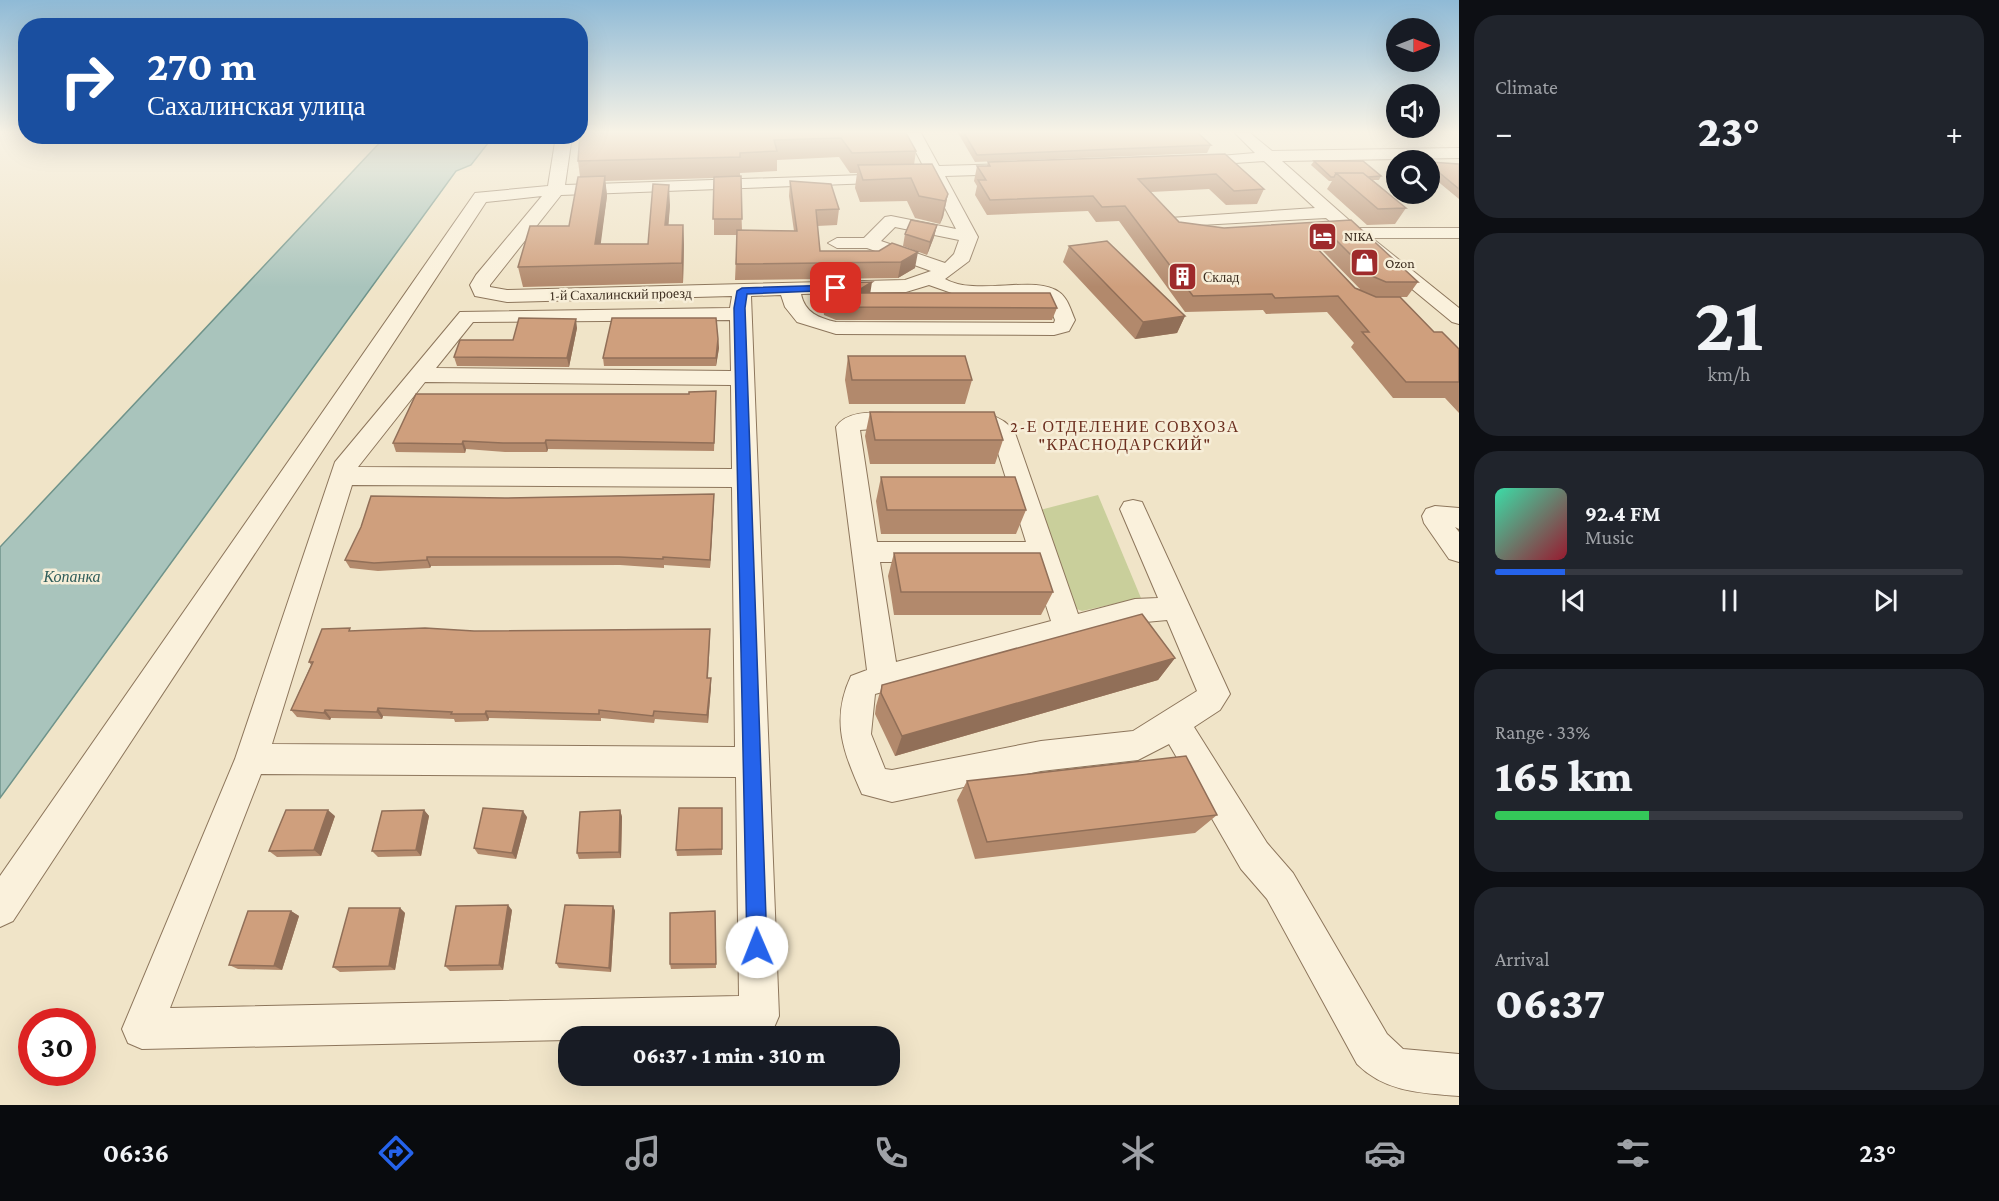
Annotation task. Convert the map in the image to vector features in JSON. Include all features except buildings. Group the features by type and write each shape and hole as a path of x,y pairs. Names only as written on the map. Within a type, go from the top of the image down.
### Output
{"street":[{"path":"556,190 557,185"},
{"path":"0,908 481,198 556,190 716,185"},
{"path":"748,298 741,378 759,1016 142,1029 251,759 347,462 467,316 748,298 790,289 906,286 939,274 958,262 968,249 969,237 943,185"},
{"path":"1301,185 1330,212 1459,318"},
{"name":"1-й Сахалинский проезд","path":"556,190 486,275 480,285 482,292 507,296 748,298"},
{"path":"1170,223 1330,212"},
{"path":"869,243 888,215 969,237"},
{"path":"1355,233 1459,233"},
{"path":"790,289 792,305 798,313 807,319 836,328 1054,329 1062,327 1065,320 1058,302 1051,295 1038,292 945,289 939,274 869,243 837,243"},
{"path":"1413,306 1443,305"},
{"path":"419,375 741,378"},
{"path":"883,679 865,552 866,482 848,432 851,424 860,421 988,421 1001,428 1008,482 1042,552 1068,629"},
{"path":"342,476 744,478"},
{"path":"1133,509 1178,608 1214,694 1209,700 1138,745 1041,756 882,786 874,783 855,734 862,686 1135,611 1178,608"},
{"path":"1459,519 1454,516 1435,516 1437,523 1459,552"},
{"path":"865,552 1042,552"},
{"path":"1174,723 1254,856 1280,886 1365,1038 1381,1060 1393,1068 1459,1075"},
{"path":"251,759 752,762"}],"green space":[{"path":"1098,495 1141,598 1082,611 1074,608 1040,510"}],"water":[{"name":"Копанка","path":"340,185 446,185 0,798 0,547"}],"place":[{"name":"NIKA","path":"1323,236"},
{"name":"Ozon","path":"1364,263"},
{"name":"Склад","path":"1182,277"}],"district":[{"name":"2-Е ОТДЕЛЕНИЕ СОВХОЗА \"КРАСНОДАРСКИЙ\"","path":"1125,435"}],"route":[{"path":"757,947 740,308 742,291 836,288"}]}
